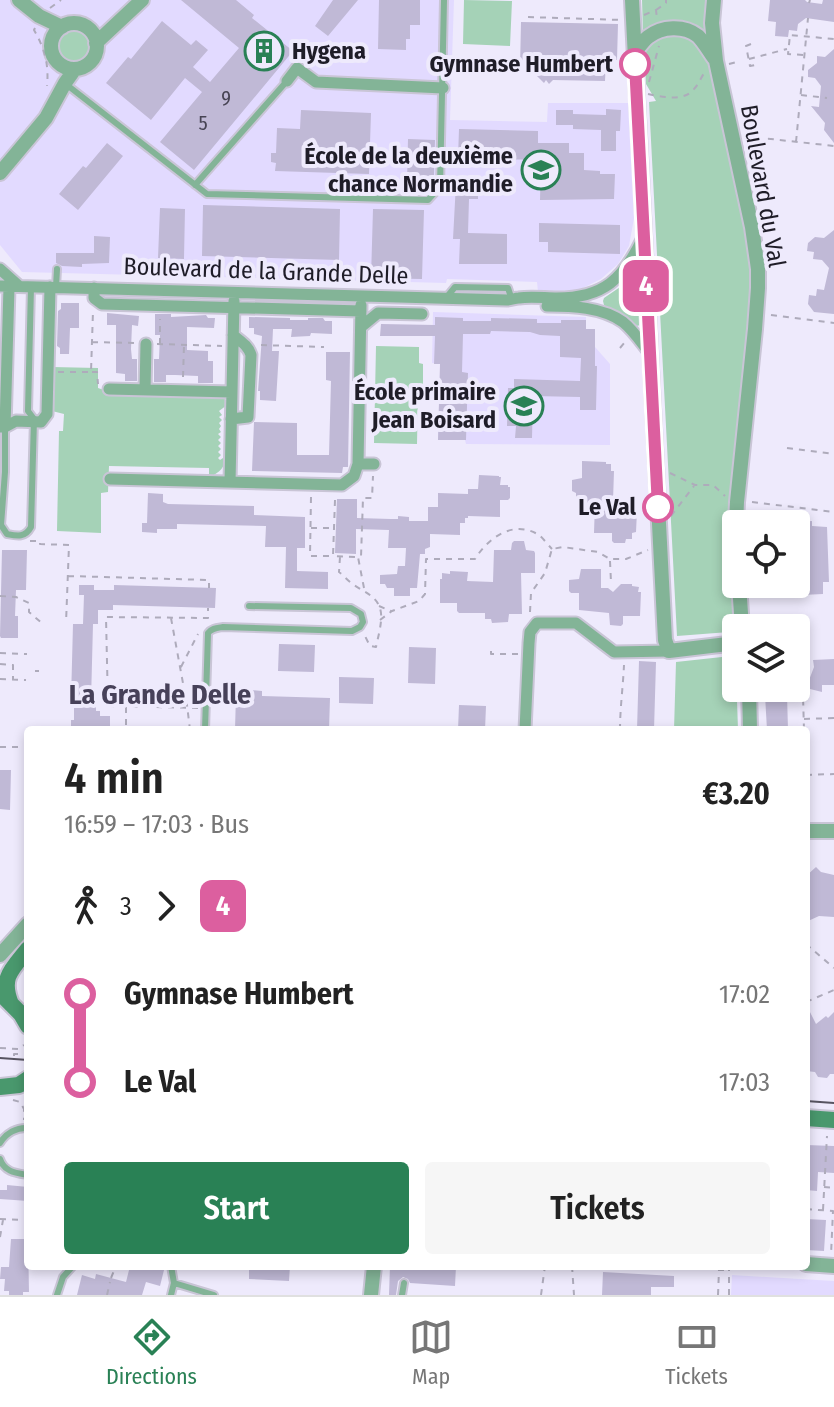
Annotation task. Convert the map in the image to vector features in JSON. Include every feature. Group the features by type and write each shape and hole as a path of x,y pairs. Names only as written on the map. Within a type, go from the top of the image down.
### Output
{"main road":[{"path":"24,954 8,974 6,1000 24,1019"},
{"path":"6,1093 24,1082"},
{"path":"810,1120 831,1128"}],"street":[{"path":"18,0 57,32"},
{"path":"93,36 106,25 127,16 142,0"},
{"path":"632,0 665,640 669,651"},
{"name":"Boulevard du Val","path":"714,0 715,66 752,227 758,288 737,510"},
{"path":"75,69 57,62 51,50 57,32 76,24 93,36"},
{"path":"635,52 658,31 685,29 698,36 715,66"},
{"path":"0,173 46,118 75,69 94,58 93,36"},
{"path":"46,118 57,62"},
{"path":"287,81 297,68 316,82 443,88"},
{"path":"644,235 632,261 603,289 589,295 512,300 516,305 595,310 624,323 649,352"},
{"path":"0,269 15,287 4,302 2,426 16,421 41,422 47,414 53,287"},
{"name":"Boulevard de la Grande Delle","path":"15,287 53,287 94,293 234,292 512,300"},
{"path":"230,482 234,292"},
{"path":"94,293 102,304 361,311"},
{"path":"110,479 342,485 354,476 358,464 361,296"},
{"path":"361,327 378,313 422,314"},
{"path":"231,419 248,417 251,368 249,349 233,341"},
{"path":"145,390 146,344"},
{"path":"109,389 232,392"},
{"path":"358,464 374,468"},
{"path":"525,726 530,632 542,622 576,623 614,652 669,651 722,645"},
{"path":"749,702 750,726"},
{"path":"810,821 834,822"},
{"path":"810,831 834,831"},
{"path":"0,955 24,928"},
{"path":"810,1264 832,1261"},
{"path":"371,1295 374,1270"}],"lane":[{"path":"65,83 207,194 428,200 440,187 444,0"},
{"path":"195,185 287,81"},
{"path":"53,287 57,269"},
{"path":"2,426 5,472 1,525 7,534 23,536 31,527 34,422 28,411 15,287"},
{"path":"205,726 210,630 223,627 352,631 363,622 362,616 351,608 249,606"},
{"path":"0,1143 4,1135 24,1129"},
{"path":"0,1159 12,1173 24,1174"},
{"path":"57,1295 63,1277 69,1270"},
{"path":"171,1295 174,1283 172,1270"},
{"path":"174,1283 214,1295"},
{"path":"402,1295 404,1283"}],"path":[{"path":"639,18 656,10 666,0"},
{"path":"656,10 658,24"},
{"path":"528,17 628,21"},
{"path":"796,142 808,18"},
{"path":"34,30 46,54 49,73 47,87"},
{"path":"804,55 788,54 790,35 834,39"},
{"path":"659,37 659,49 647,94 686,96 696,87 702,75 715,66 740,61"},
{"path":"751,44 746,46 748,59 750,66 755,65"},
{"path":"749,59 788,49"},
{"path":"800,95 827,98"},
{"path":"732,135 834,146"},
{"path":"91,372 94,293"},
{"path":"160,344 161,305"},
{"path":"771,315 834,323"},
{"path":"92,342 184,345 233,341"},
{"path":"620,348 626,341"},
{"path":"183,391 184,345"},
{"path":"253,345 324,347"},
{"path":"48,371 97,372 97,384 109,389"},
{"path":"787,448 834,454"},
{"path":"311,488 310,556 361,557 363,498 372,498 374,468"},
{"path":"661,470 695,485 713,485 732,501"},
{"path":"664,523 695,485"},
{"path":"333,556 335,500"},
{"path":"748,502 834,512"},
{"path":"329,511 335,511"},
{"path":"311,528 334,528"},
{"path":"380,620 392,611 419,601 425,594 426,559 475,559 499,533 519,529 539,535 552,549"},
{"path":"28,541 69,545 66,623"},
{"path":"552,549 563,547 598,552 610,559 626,559 653,548"},
{"path":"534,626 530,617 531,593 545,573 552,549"},
{"path":"340,557 339,572 355,586 364,589 378,606 381,615 376,647 370,646 360,627"},
{"path":"358,557 364,589"},
{"path":"610,559 611,582"},
{"path":"68,576 209,580 209,588"},
{"path":"0,596 16,597 29,603 29,612 44,625"},
{"path":"378,606 392,611"},
{"path":"201,708 108,706 106,617 208,618 208,608"},
{"path":"171,618 189,726"},
{"path":"181,668 200,629"},
{"path":"491,651 491,654 528,655"},
{"path":"620,726 624,652"},
{"path":"0,653 27,654"},
{"path":"0,664 13,665 13,679"},
{"path":"0,679 26,680"},
{"path":"803,702 804,726"},
{"path":"126,706 126,726"},
{"path":"804,719 834,718"},
{"path":"0,747 24,747"},
{"path":"810,775 834,774"},
{"path":"810,947 834,968"},
{"path":"810,1000 834,990"},
{"path":"0,1048 18,1049 24,1045"},
{"path":"14,1056 23,1054"},
{"path":"6,1093 20,1102 24,1109"},
{"path":"823,1210 831,1128"},
{"path":"824,1187 834,1188"},
{"path":"810,1209 833,1211 832,1261"},
{"path":"0,1237 2,1219 24,1220"},
{"path":"107,1295 115,1270"},
{"path":"541,1295 544,1270"},
{"path":"572,1270 574,1295"},
{"path":"718,1295 719,1270 725,1270"},
{"path":"729,1270 729,1295"}],"shaded area":[{"path":"0,0 454,0 450,120 547,122 548,103 629,103 634,218 629,246 618,264 601,279 577,291 564,293 538,292 537,282 447,279 446,283 22,272 0,245"},
{"name":"École primaire Jean Boisard","path":"433,312 586,317 586,329 595,329 595,347 610,364 610,445 466,444 465,440 438,440 440,372 443,371 443,364 432,363"},
{"path":"732,1275 834,1281 834,1295 731,1295"}],"green space":[{"path":"464,0 512,1 510,46 463,44"},
{"path":"642,0 710,0 706,33 681,23 665,21 643,35"},
{"path":"74,31 80,32 88,40 88,52 80,60 74,61 68,60 60,52 59,46 60,40 68,32"},
{"path":"663,35 689,39 705,54 714,70 749,236 752,293 731,510 722,510 722,598 733,598 733,614 722,614 722,633 677,636 649,102 656,101 646,84 644,50 651,41"},
{"path":"637,269 638,326 604,305 603,301 626,283"},
{"path":"376,346 419,347 423,389 418,389 417,444 374,443"},
{"path":"52,367 98,368 98,388 110,392 110,395 143,396 144,393 224,397 227,405 219,411 222,420 218,434 221,449 218,452 221,455 218,458 220,460 226,456 223,466 209,477 209,468 109,466 108,492 101,493 101,533 57,531 59,431 63,431 64,414 52,411"},
{"path":"722,657 722,702 737,702 738,726 674,726 676,662"}],"building":[{"path":"181,0 236,0 254,15 252,18 293,51 194,170 160,142 202,92 185,78 151,120 106,83 128,57 131,59 162,21 191,45 196,40 208,50 193,67 210,82 239,48"},
{"path":"333,0 358,0 328,36 315,26"},
{"path":"379,0 420,0 420,25 410,25 406,50 378,49"},
{"path":"770,0 805,0 822,4 823,0 834,0 834,22 806,18 798,24 797,31 789,30 788,37 775,36 776,22 768,21"},
{"name":"Gymnase Humbert","path":"521,22 618,24 617,60 606,60 605,81 553,80 549,84 546,80 544,83 530,69 520,68"},
{"path":"834,49 834,143 824,130 825,123 811,106 819,107 821,86 815,78 808,77 808,70 817,63 817,56 825,57"},
{"path":"606,109 621,110 620,131 616,131 616,151 601,151 601,130 556,125 556,110 606,115"},
{"path":"301,110 371,113 369,174 275,171 276,163 271,162 271,153 276,153 277,128 300,129"},
{"path":"459,129 538,131 538,143 569,143 569,153 584,153 584,170 615,174 614,199 540,200 541,160 458,158"},
{"path":"408,139 435,140 434,175 430,183 407,184"},
{"path":"107,143 123,156 78,210 59,194"},
{"path":"456,183 478,184 478,199 469,199 468,233 507,234 507,264 459,264 460,239 453,239"},
{"path":"203,205 340,209 339,260 202,256"},
{"path":"160,208 185,209 184,259 158,258"},
{"path":"373,209 424,210 422,279 371,278"},
{"path":"539,223 620,225 620,254 548,252 548,242 539,242"},
{"path":"834,230 834,314 814,312 808,304 809,295 816,296 817,289 824,290 829,268 822,260 813,259 814,252 807,251 808,243 815,237 824,238"},
{"path":"94,236 110,237 109,263 82,264 82,267 56,263 56,253 94,253"},
{"path":"61,303 79,303 79,328 70,328 69,354 60,354 57,346"},
{"path":"107,313 139,316 138,326 132,325 131,349 132,359 137,359 137,381 125,381 125,374 116,373 116,325 107,325"},
{"path":"155,314 215,318 214,328 187,327 187,350 208,351 208,361 213,361 213,383 198,383 198,376 175,375 166,375 166,382 154,382 154,359 159,359 160,335 155,335"},
{"path":"249,317 290,320 323,318 332,321 332,334 311,333 310,336 291,337 292,329 273,329 272,351 279,351 276,401 260,400 262,336 254,334 254,328 249,328"},
{"path":"435,317 463,318 463,321 537,319 537,323 586,320 586,329 595,329 596,410 580,410 580,397 533,396 532,438 515,438 516,426 507,426 508,388 514,388 514,379 580,381 581,358 560,357 560,336 491,331 490,334 463,334 462,372 468,373 466,440 438,440 440,364 434,364 435,336 380,336 381,324 435,325"},
{"path":"326,352 350,352 348,467 343,467 342,473 252,471 254,422 297,423 297,455 329,455 331,381 326,380"},
{"path":"582,461 611,464 611,471 614,471 613,501 623,501 623,511 637,511 636,532 632,533 632,539 614,543 612,533 594,533 595,503 583,503 572,491 572,480 582,478"},
{"path":"479,475 499,476 500,485 510,487 510,498 500,500 500,517 468,516 465,523 460,523 460,535 430,534 430,547 425,549 425,554 420,554 417,588 410,588 410,596 394,596 394,588 380,584 380,575 397,574 398,566 405,566 406,548 388,548 389,530 356,529 356,554 335,553 337,499 357,499 357,518 398,519 398,516 409,517 409,521 428,521 428,507 438,507 438,493 468,494 468,489 478,489"},
{"path":"148,493 163,494 163,502 168,504 254,506 254,515 305,517 305,548 297,548 297,571 328,572 328,589 285,588 286,547 265,547 266,526 177,524 177,529 142,532 142,523 147,523"},
{"path":"810,521 812,526 827,527 829,582 823,582 823,594 810,595"},
{"path":"514,541 524,541 526,550 535,553 535,573 521,573 522,614 509,614 508,622 492,623 491,619 485,619 485,613 459,613 457,603 440,603 442,573 468,572 467,581 493,582 494,550 511,550"},
{"path":"2,550 27,550 26,590 16,590 18,638 0,636"},
{"path":"581,569 601,569 601,588 613,592 621,584 639,587 640,616 623,616 621,626 610,625 609,613 579,610 579,593 569,591 569,580 579,579"},
{"path":"79,585 94,585 94,590 114,590 114,585 216,588 215,608 113,605 113,610 98,610 98,624 93,624 91,701 96,701 96,711 100,711 100,716 110,716 110,726 71,726 71,720 74,720 74,700 71,700 73,624 83,624 84,595 79,595"},
{"path":"279,644 315,645 314,672 278,671"},
{"path":"409,647 436,648 435,684 408,683"},
{"path":"834,659 834,685 822,685 822,692 810,689 813,660"},
{"path":"639,661 656,662 654,726 637,726"},
{"path":"339,677 374,678 373,704 339,703"},
{"path":"251,690 262,691 262,696 330,698 329,726 235,726 236,694 251,695"},
{"path":"765,702 787,702 788,726 767,726"},
{"path":"459,705 486,706 485,726 458,726"},
{"path":"0,770 11,770 10,810 0,809"},
{"path":"816,867 821,872 834,875 834,917 819,916 810,920 810,872"},
{"path":"810,1012 816,1024 834,1012 834,1074 827,1078 818,1077 810,1071"},
{"path":"810,1145 834,1146 834,1173 818,1172 817,1191 810,1190"},
{"path":"7,1185 24,1187 24,1201 0,1199 0,1190 7,1190"},
{"path":"810,1219 826,1220 824,1251 810,1250"},
{"path":"11,1239 24,1239 24,1270 29,1270 29,1292 9,1295 9,1291 4,1291 5,1279 0,1279 1,1267 9,1267"},
{"path":"129,1270 164,1270 160,1286 146,1282 142,1295 77,1295 82,1275 95,1279 96,1274 126,1282"},
{"path":"249,1270 290,1270 289,1281 249,1279"},
{"path":"390,1270 456,1270 455,1286 410,1283 403,1277 398,1281 396,1295 389,1295"},
{"path":"603,1272 674,1276 674,1287 651,1287 651,1295 602,1295"}],"tram line":[{"path":"0,1058 24,1060"},
{"path":"810,1101 834,1103"}],"bus line":[{"name":"4","path":"635,64 658,507"}],"place":[{"name":"Hygena","path":"264,51"},
{"name":"Gymnase Humbert","path":"635,64"},
{"name":"École de la deuxième chance Normandie","path":"541,170"},
{"name":"École primaire Jean Boisard","path":"524,406"},
{"name":"Le Val","path":"658,507"}],"district":[{"name":"La Grande Delle","path":"160,694"}]}
